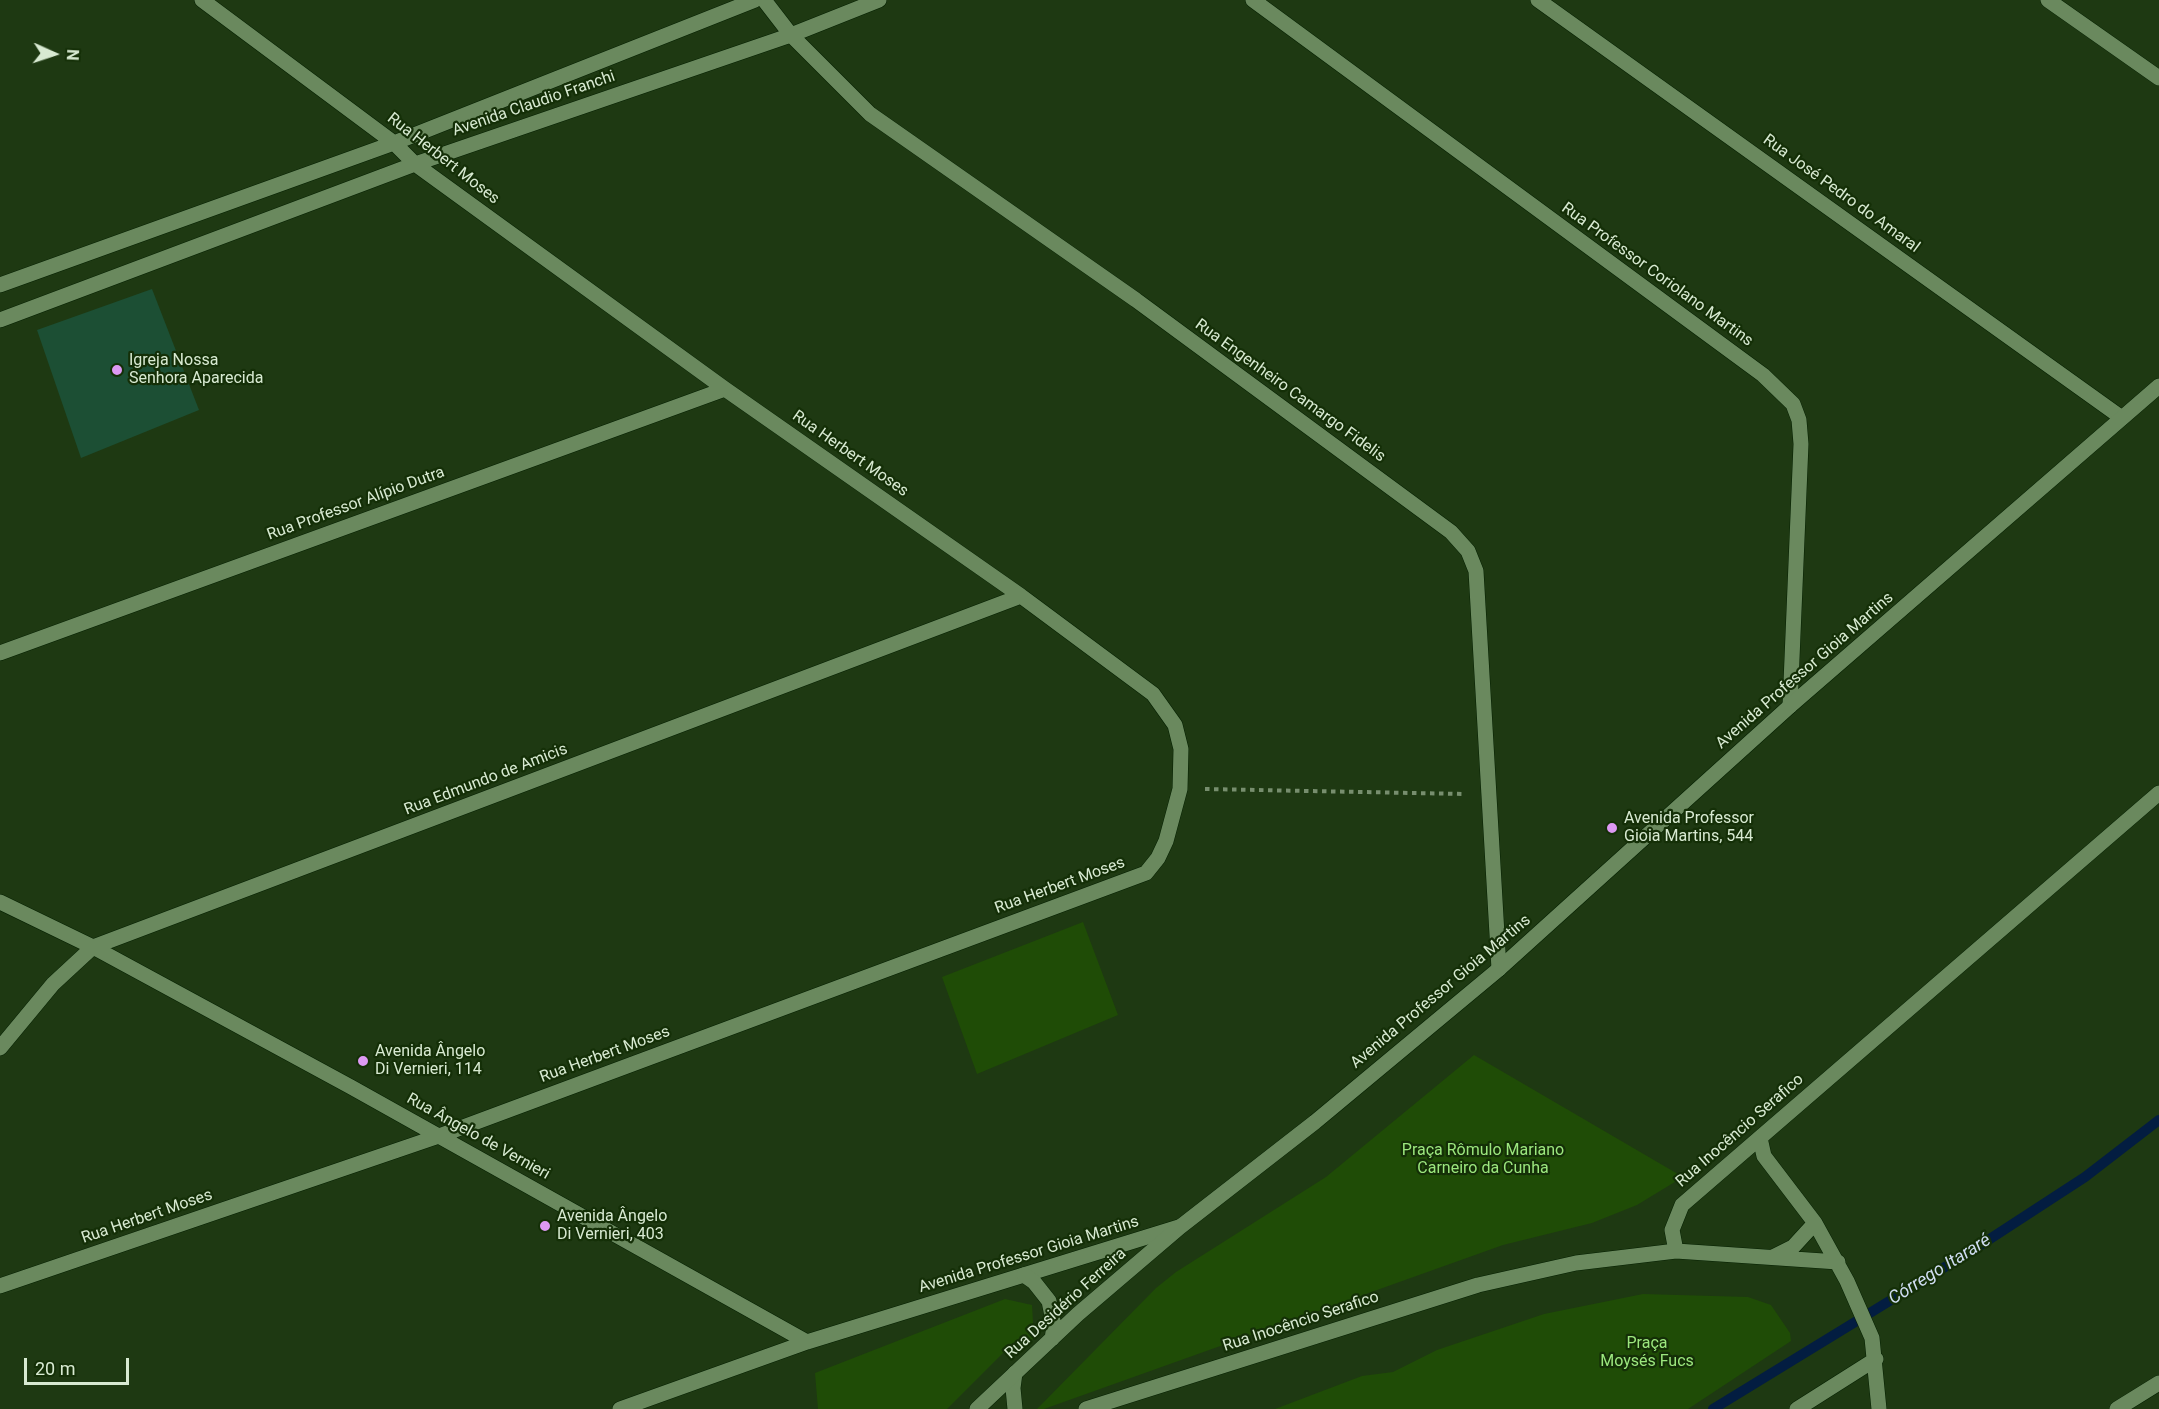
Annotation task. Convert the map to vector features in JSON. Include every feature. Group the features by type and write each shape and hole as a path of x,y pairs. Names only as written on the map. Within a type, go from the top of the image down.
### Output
{"street":[{"name":"Rua Herbert Moses","path":"0,1286 439,1136 1146,873 1158,858 1166,841 1180,789 1181,748 1176,725 1153,694 1021,596 725,389 415,164 394,143 202,0"},
{"name":"Avenida Claudio Franchi","path":"0,285 394,143 755,0"},
{"name":"Rua Engenheiro Camargo Fidelis","path":"764,0 791,35 870,114 1136,300 1441,525 1468,551 1476,571 1499,969"},
{"name":"Avenida Claudio Franchi","path":"0,320 415,164 791,35 879,0"},
{"name":"Rua Professor Coriolano Martins","path":"1252,0 1763,375 1793,404 1799,420 1801,444 1790,706"},
{"name":"Rua José Pedro do Amaral","path":"1538,0 2122,418"},
{"path":"2048,0 2159,78"},
{"name":"Avenida Professor Gioia Martins","path":"620,1409 807,1342 1180,1227 1315,1122 1499,969 1790,706 2159,386"},
{"name":"Rua Professor Alípio Dutra","path":"0,653 725,389"},
{"name":"Rua Edmundo de Amicis","path":"0,1047 53,984 93,947 1021,596"},
{"name":"Rua Inocêncio Serafico","path":"1086,1409 1478,1285 1576,1263 1676,1251 1672,1230 1682,1205 2159,793"},
{"name":"Rua Ângelo de Vernieri","path":"0,902 93,947 439,1136 807,1342"},
{"path":"1760,1138 1764,1156 1815,1223 1847,1281 1872,1338 1876,1359 1879,1409"},
{"path":"1771,1258 1794,1247 1815,1223"},
{"name":"Rua Desidério Ferreira","path":"977,1409 1052,1339 1180,1227"},
{"path":"1676,1251 1838,1262"},
{"path":"1024,1275 1043,1290 1049,1301 1054,1326 1052,1339"},
{"path":"1797,1409 1876,1359"},
{"path":"1015,1373 1013,1388 1015,1409"},
{"path":"2117,1409 2159,1383"}],"path":[{"path":"1180,789 1490,794"}],"green space":[{"path":"1083,922 1118,1015 977,1074 942,977"},
{"name":"Praça Rômulo Mariano Carneiro da Cunha","path":"1474,1055 1683,1177 1637,1205 1592,1223 1503,1245 1044,1409 1037,1409 1156,1288 1176,1272 1326,1177"},
{"name":"Praça Moysés Fucs","path":"1643,1294 1748,1297 1771,1305 1790,1333 1791,1341 1688,1409 1275,1409 1362,1376 1393,1372 1437,1350 1544,1314"},
{"path":"1005,1299 1032,1305 1034,1339 1010,1346 947,1409 818,1409 815,1373"}],"building":[{"name":"Igreja Nossa Senhora Aparecida","path":"152,289 199,410 81,458 37,330"}],"waterway":[{"name":"Córrego Itararé","path":"1713,1409 1976,1248 2085,1177 2159,1120"}],"place":[{"name":"Igreja Nossa Senhora Aparecida","path":"117,370"},
{"name":"Avenida Professor Gioia Martins, 544","path":"1612,828"},
{"name":"Avenida Ângelo Di Vernieri, 114","path":"363,1061"},
{"name":"Avenida Ângelo Di Vernieri, 403","path":"545,1226"}]}
